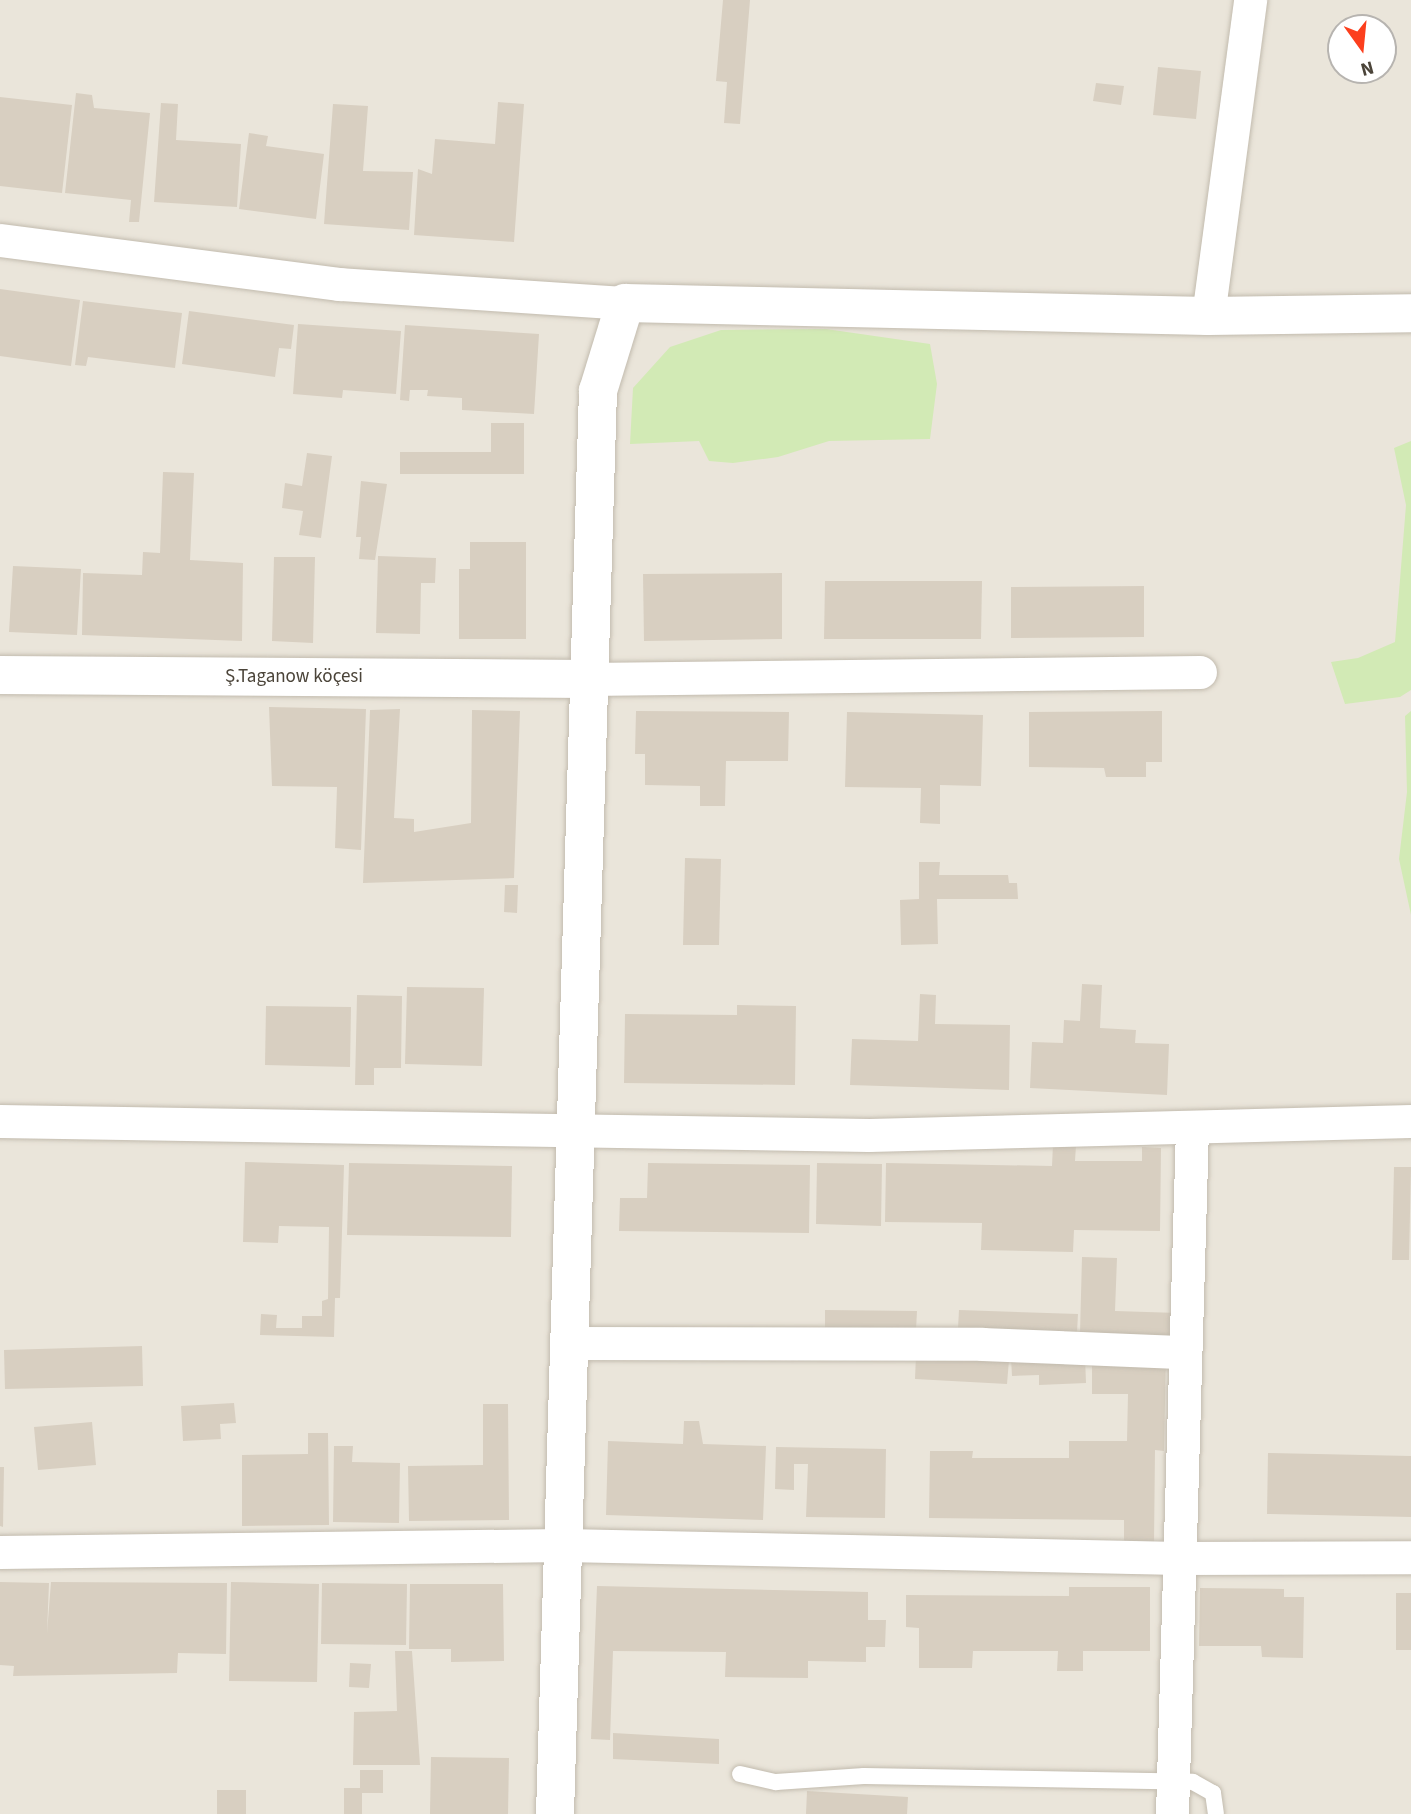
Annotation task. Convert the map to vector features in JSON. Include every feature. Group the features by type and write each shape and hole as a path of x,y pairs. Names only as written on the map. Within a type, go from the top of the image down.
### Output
{"street":[{"path":"1208,316 1250,0"},
{"path":"0,240 339,284 625,303 1208,316 1411,313"},
{"path":"555,1814 587,679 598,391 625,303"},
{"path":"587,679 1200,673"},
{"name":"Ş.Taganow köçesi","path":"0,675 587,679"},
{"path":"0,1121 869,1135 1192,1129 1411,1121"},
{"path":"1173,1799 1192,1129"},
{"path":"570,1343 982,1344 1185,1352"},
{"path":"0,1552 564,1545 1179,1558 1411,1557"}],"lane":[{"path":"740,1774 776,1782 864,1776 1093,1778 1173,1799 1205,1786 1213,1793 1216,1814"}],"shaded area":[{"path":"0,0 1411,0 1411,1814 0,1814"}],"green space":[{"path":"826,329 930,344 937,384 930,439 829,441 778,457 733,463 709,461 699,441 630,444 633,388 670,347 721,330"},
{"path":"1411,441 1411,690 1400,697 1345,704 1331,662 1358,658 1395,642 1406,505 1394,448"},
{"path":"1411,711 1411,915 1399,859 1407,792 1405,716"}],"building":[{"path":"723,0 750,0 740,124 724,123 727,82 716,81"},
{"path":"1158,67 1201,71 1196,119 1153,115"},
{"path":"1096,83 1124,86 1121,105 1093,101"},
{"path":"76,93 92,95 94,108 150,113 139,222 129,222 131,200 65,193"},
{"path":"0,97 72,105 62,193 0,186"},
{"path":"498,102 524,104 514,242 414,235 418,169 432,174 435,139 495,144"},
{"path":"161,103 178,104 176,140 241,144 237,207 154,202"},
{"path":"333,104 368,106 363,171 413,172 409,230 324,224"},
{"path":"249,133 268,136 266,146 324,154 316,219 239,209"},
{"path":"0,289 80,300 71,366 0,356"},
{"path":"83,301 182,313 175,368 88,357 86,366 75,365"},
{"path":"189,311 294,325 291,349 279,348 275,377 182,364"},
{"path":"298,324 401,331 396,394 343,390 342,398 293,394"},
{"path":"405,325 539,334 534,414 462,410 462,398 427,396 428,390 410,390 409,401 400,400"},
{"path":"491,423 524,423 524,474 400,474 400,452 491,452"},
{"path":"307,453 332,456 321,538 299,535 303,511 282,508 285,483 302,486"},
{"path":"163,472 194,473 190,560 243,563 242,641 82,635 83,573 142,575 143,552 160,553"},
{"path":"361,481 387,484 375,560 359,559 361,537 356,537"},
{"path":"470,542 526,542 526,639 459,639 459,569 470,569"},
{"path":"378,556 436,558 435,583 421,583 420,634 376,633"},
{"path":"274,557 315,557 313,643 272,641"},
{"path":"13,566 81,569 77,635 9,632"},
{"path":"782,573 782,639 644,641 643,574"},
{"path":"825,581 982,581 981,639 824,639"},
{"path":"1144,586 1144,637 1011,638 1011,587"},
{"path":"269,707 366,709 361,850 335,848 337,787 272,786"},
{"path":"400,709 394,818 414,819 414,832 471,823 472,710 520,711 514,878 363,883 370,710"},
{"path":"636,711 789,712 788,761 726,761 725,806 700,806 700,786 645,785 645,754 635,754"},
{"path":"1162,711 1162,762 1146,762 1146,777 1106,777 1104,768 1029,767 1029,712"},
{"path":"847,712 983,715 981,786 940,785 940,824 920,823 921,788 845,787"},
{"path":"685,858 721,859 719,945 683,945"},
{"path":"919,862 940,862 939,875 1008,875 1009,883 1017,883 1018,899 937,899 938,944 901,945 900,900 919,899"},
{"path":"505,885 518,885 517,913 504,912"},
{"path":"1082,984 1102,985 1100,1028 1136,1030 1135,1043 1169,1044 1167,1095 1030,1088 1032,1042 1063,1043 1064,1020 1080,1021"},
{"path":"407,987 484,988 482,1066 405,1064"},
{"path":"920,994 936,995 935,1024 1010,1025 1009,1090 850,1085 852,1039 918,1041"},
{"path":"357,995 402,996 401,1068 374,1068 374,1085 355,1085"},
{"path":"737,1005 796,1006 795,1085 624,1083 625,1014 737,1015"},
{"path":"266,1006 351,1007 350,1067 265,1065"},
{"path":"1053,1144 1076,1145 1075,1161 1142,1161 1142,1147 1161,1148 1160,1231 1074,1230 1073,1252 981,1250 982,1223 885,1222 886,1163 1052,1166"},
{"path":"245,1162 344,1165 340,1298 335,1298 334,1337 260,1335 261,1314 277,1315 276,1328 302,1328 302,1316 322,1316 322,1301 328,1299 329,1227 279,1226 278,1243 243,1242"},
{"path":"349,1163 512,1166 511,1237 347,1235"},
{"path":"648,1163 810,1165 809,1233 619,1231 620,1198 647,1198"},
{"path":"817,1163 882,1164 881,1226 816,1224"},
{"path":"1394,1167 1411,1167 1409,1260 1392,1260"},
{"path":"1082,1257 1117,1258 1115,1311 1178,1313 1177,1336 1080,1333"},
{"path":"825,1310 917,1311 916,1330 825,1330"},
{"path":"959,1310 1078,1314 1077,1332 958,1328"},
{"path":"142,1346 143,1386 5,1389 4,1350"},
{"path":"1092,1353 1166,1354 1164,1451 1155,1450 1154,1544 1124,1543 1124,1520 929,1518 930,1451 973,1451 972,1458 1069,1458 1069,1441 1127,1441 1128,1394 1092,1394"},
{"path":"916,1355 1009,1360 1007,1384 915,1379"},
{"path":"1085,1356 1086,1383 1039,1385 1039,1375 1012,1376 1011,1358"},
{"path":"234,1403 236,1423 220,1424 221,1439 183,1441 181,1406"},
{"path":"483,1404 508,1404 509,1520 409,1521 408,1466 483,1465"},
{"path":"684,1421 699,1421 703,1444 766,1446 763,1520 606,1515 608,1441 683,1444"},
{"path":"92,1422 96,1465 38,1470 34,1427"},
{"path":"308,1433 328,1433 329,1525 242,1526 242,1455 308,1454"},
{"path":"334,1446 353,1446 352,1462 400,1463 399,1523 333,1522"},
{"path":"776,1447 886,1449 885,1518 806,1517 808,1464 794,1464 794,1490 775,1489"},
{"path":"1268,1453 1411,1456 1411,1517 1267,1514"},
{"path":"0,1467 4,1467 3,1527 0,1526"},
{"path":"0,1582 49,1583 47,1633 51,1582 227,1583 226,1654 178,1653 177,1673 13,1676 14,1666 0,1665"},
{"path":"231,1582 319,1584 317,1682 229,1681"},
{"path":"322,1583 407,1584 406,1645 321,1644"},
{"path":"410,1584 503,1584 504,1661 451,1662 451,1649 409,1649"},
{"path":"597,1586 868,1592 868,1620 886,1620 885,1647 866,1647 866,1662 808,1661 808,1678 725,1677 726,1652 613,1651 610,1740 591,1739"},
{"path":"1069,1587 1150,1587 1150,1651 1083,1651 1083,1671 1057,1671 1058,1651 973,1651 972,1668 919,1668 919,1628 906,1627 906,1595 1069,1596"},
{"path":"1200,1588 1284,1589 1284,1597 1304,1597 1303,1658 1262,1657 1261,1646 1199,1646"},
{"path":"1396,1593 1411,1593 1411,1650 1396,1650"},
{"path":"395,1651 412,1651 420,1765 353,1765 354,1712 397,1711"},
{"path":"350,1663 371,1664 369,1688 349,1687"},
{"path":"613,1733 719,1739 719,1764 613,1759"},
{"path":"431,1757 509,1758 508,1814 430,1814"},
{"path":"360,1770 383,1770 383,1793 362,1793 362,1814 344,1814 344,1788 360,1788"},
{"path":"217,1790 246,1790 246,1814 217,1814"},
{"path":"807,1791 908,1797 907,1814 806,1814"}]}
